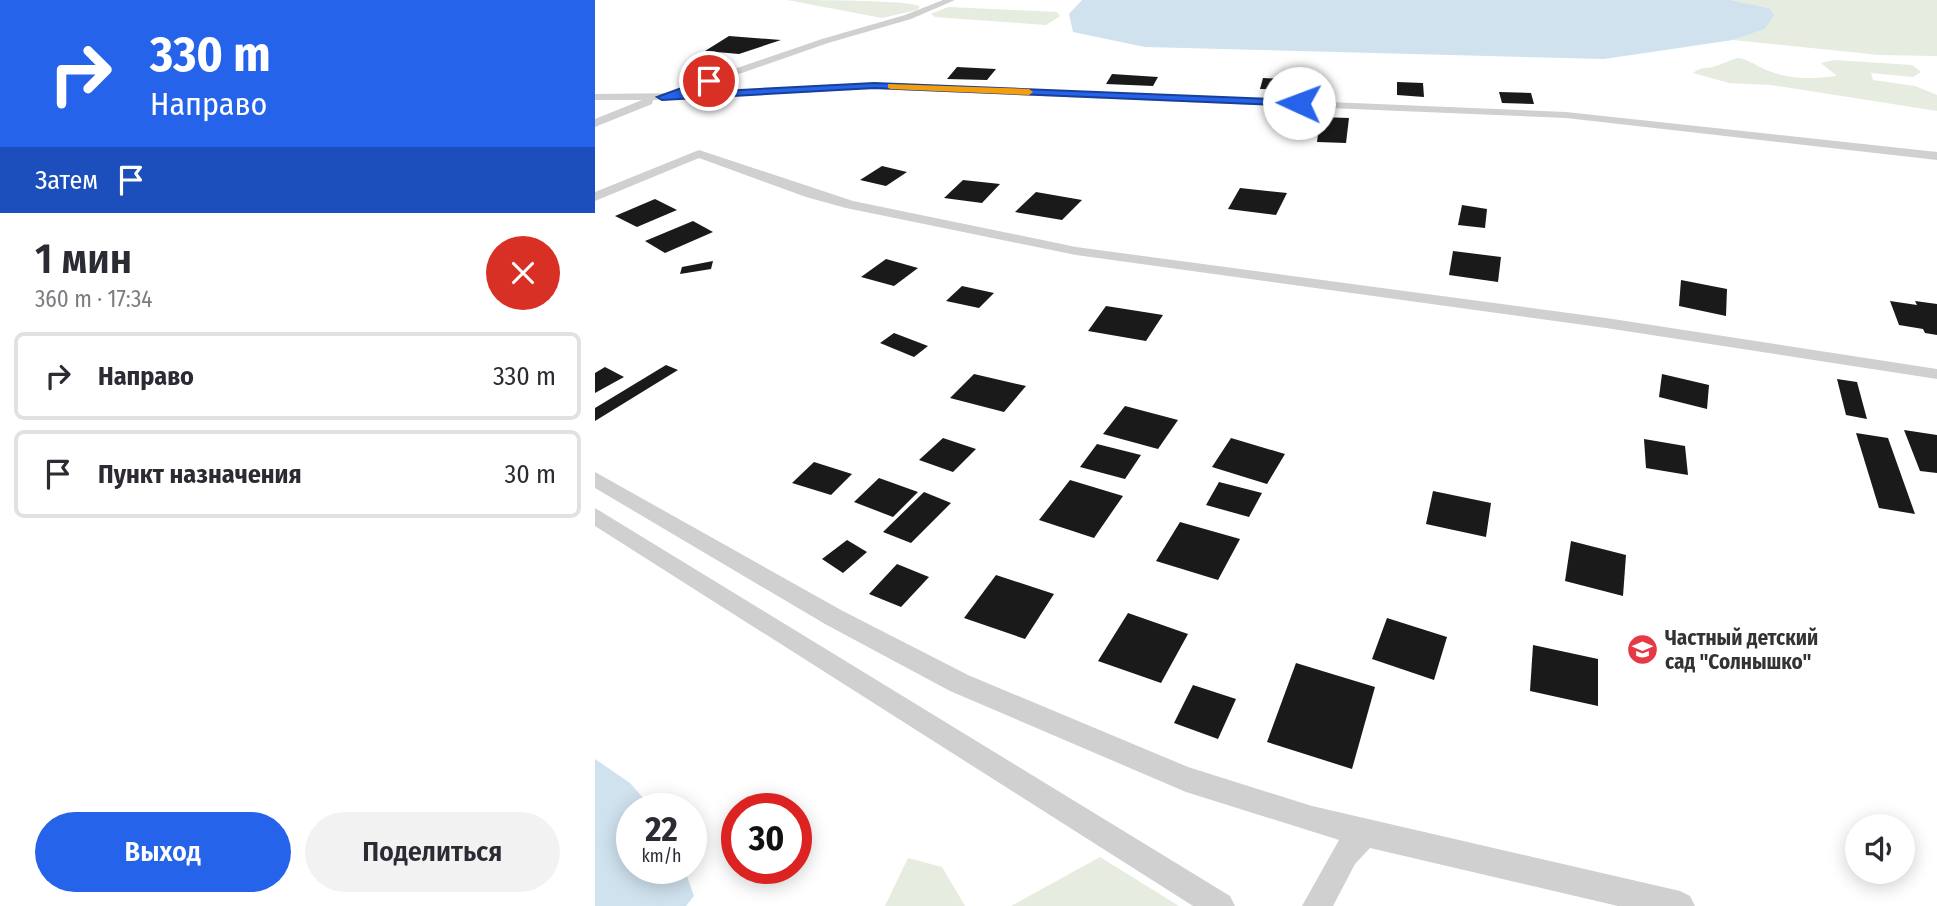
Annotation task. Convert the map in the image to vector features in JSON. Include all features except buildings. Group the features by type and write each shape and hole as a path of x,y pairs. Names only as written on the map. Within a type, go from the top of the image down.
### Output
{"street":[{"path":"595,122 825,41 908,17 951,0"},
{"path":"595,97 662,97 874,86 1566,115 1937,156"},
{"path":"595,197 699,154 811,194 851,205 1062,248 1606,323 1937,373"},
{"path":"595,479 833,617 959,683 1186,779 1312,820 1680,906"},
{"path":"595,516 1220,906"},
{"path":"1317,906 1345,854 1365,833"}],"shaded area":[{"path":"787,0 878,1 920,6 917,10 882,18"},
{"path":"1730,0 1937,0 1937,56 1879,55 1733,40 1765,29 1769,8"},
{"path":"948,7 1057,12 1060,16 1046,25 935,17 931,14"},
{"path":"1739,58 1778,74 1803,78 1837,76 1821,63 1834,60 1912,65 1921,72 1913,77 1871,73 1873,80 1915,86 1937,95 1937,111 1771,85 1729,83 1693,73"},
{"path":"1100,857 1179,906 1011,906"},
{"path":"908,858 942,867 965,906 885,906"}],"water":[{"path":"1082,0 1730,0 1769,8 1774,15 1765,29 1733,40 1604,59 1145,47 1073,32 1069,14"},
{"path":"595,759 630,783 639,793 616,793 616,884 690,884 694,896 686,906 595,906"}],"slow traffic":[{"path":"891,86 1029,92"}],"place":[{"name":"Частный детский сад \"Солнышко\"","path":"1642,650"}],"route":[{"path":"709,81 662,97 874,86 1299,103"}]}
